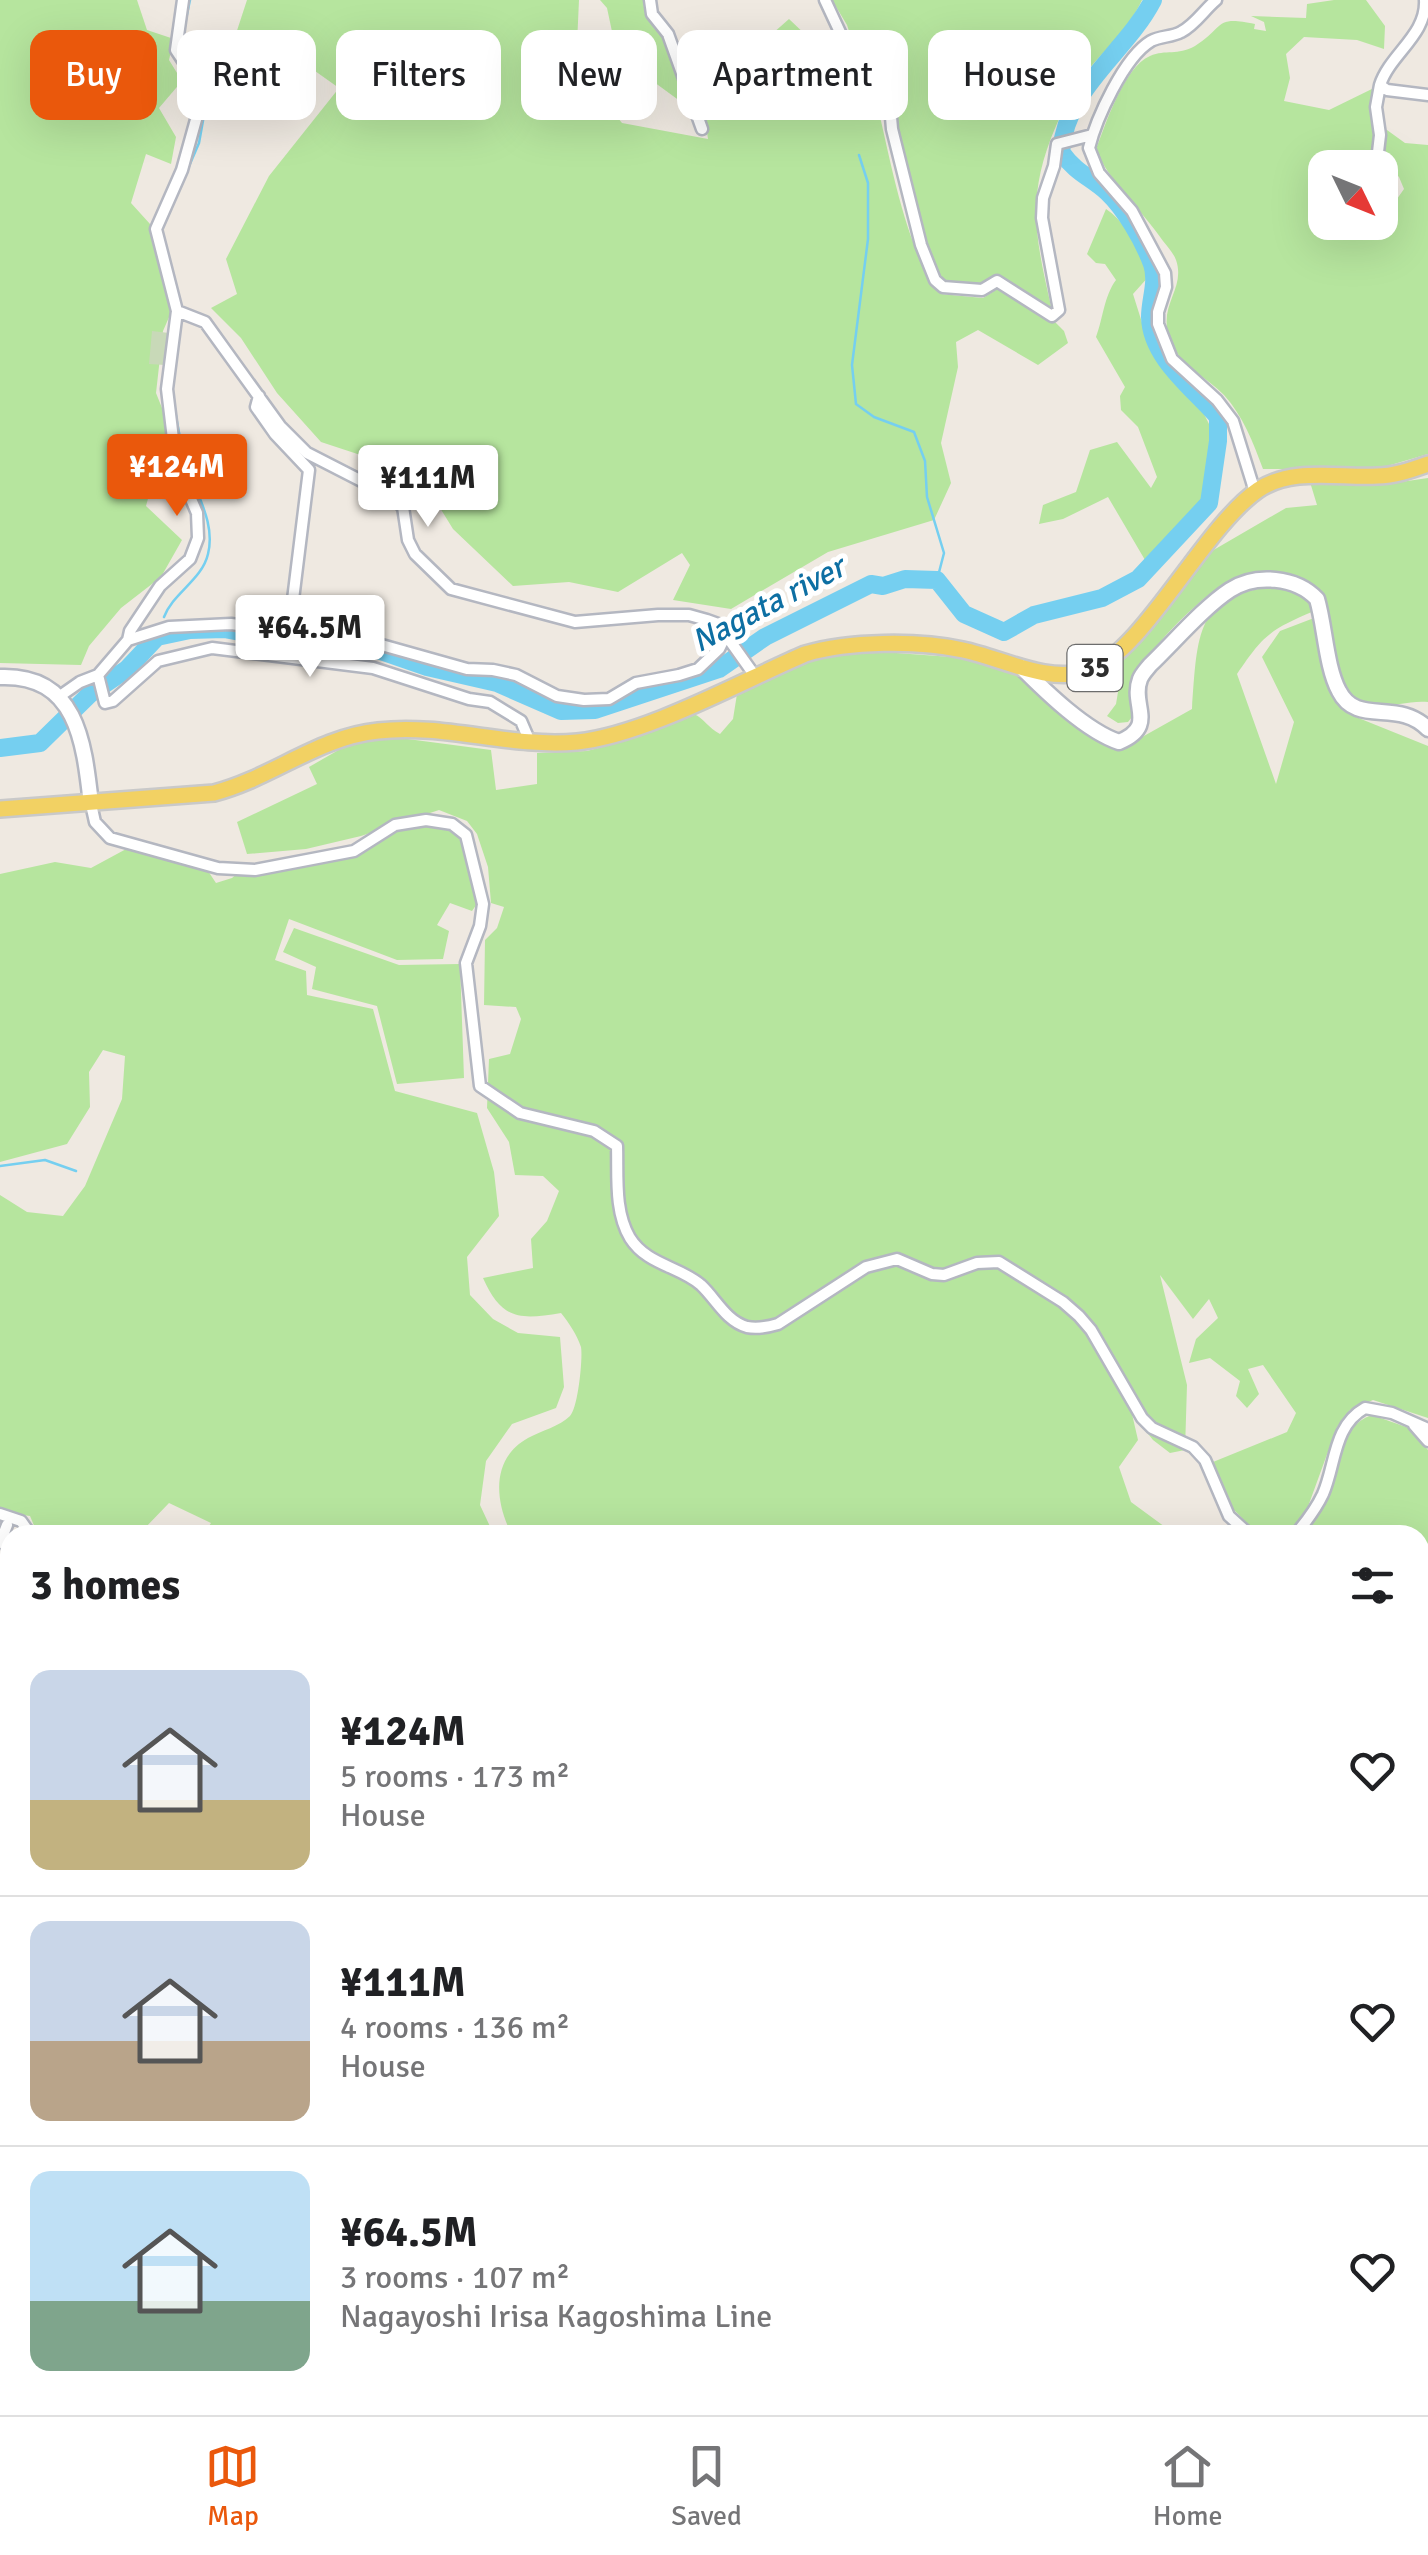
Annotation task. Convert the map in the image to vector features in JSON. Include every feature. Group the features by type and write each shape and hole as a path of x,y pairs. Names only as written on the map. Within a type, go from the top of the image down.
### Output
{"main road":[{"name":"35","path":"0,810 214,793 246,785 327,742 378,730 577,742 694,704 752,671 805,654 857,644 958,648 1070,675 1101,666 1134,633 1231,514 1270,483 1294,477 1379,476 1428,464"}],"street":[{"path":"64,702 80,682 99,679 160,586 190,559 198,538 197,513 178,473 167,389 177,310 156,229 182,170 202,98 202,91 176,50 183,0"},
{"path":"650,0 652,14 668,34 702,129"},
{"path":"825,0 852,58 881,85 890,104 892,129 921,245 935,280 943,287 982,290 997,281 1037,310 1052,316 1059,310 1042,218 1043,198 1057,144 1092,136"},
{"path":"1216,0 1188,28 1156,38 1137,52 1088,148 1094,166 1132,210 1165,273 1166,287 1158,312 1172,359 1234,421 1256,492"},
{"path":"1378,150 1376,108 1380,85 1421,23 1425,0"},
{"path":"1380,85 1387,90 1428,95"},
{"path":"177,310 204,322 280,426 307,452 387,494 403,508 408,540 415,554 451,588 576,622 688,614 718,624 752,671"},
{"path":"259,396 256,407 274,434 309,470 289,632"},
{"path":"1020,666 1048,694 1106,738 1120,742 1131,738 1138,728 1140,679 1150,666 1232,589 1256,581 1289,581 1306,587 1317,598 1340,693 1355,708 1406,713 1428,729"},
{"path":"128,640 170,627 231,624 378,644 468,668 516,675 557,696 584,700 609,699 636,682 679,676 698,668 729,638"},
{"path":"99,679 106,702 113,701 158,661 212,648 373,668 490,702 520,721 530,742"},
{"path":"0,677 31,678 44,683 64,702 79,736 95,822 110,838 218,868 255,870 354,851 395,824 442,820 459,827 466,835 483,904 480,926 466,963 480,1086 520,1113 594,1131 617,1146 622,1222 632,1242 652,1260 690,1277 734,1320 749,1327 765,1328 778,1324 866,1266 882,1260 897,1259 944,1276 977,1264 999,1262 1079,1316 1142,1418 1152,1428 1194,1447 1205,1460 1230,1516 1239,1525"},
{"path":"1303,1525 1315,1510 1345,1427 1358,1412 1372,1409 1428,1429"},
{"path":"1414,1424 1428,1441"},
{"path":"0,1514 24,1525"}],"green space":[{"path":"0,0 137,0 147,30 30,30 30,120 157,120 157,33 174,39 169,60 177,73 177,87 159,108 176,137 171,164 146,154 131,203 150,224 173,308 163,331 156,393 176,443 155,473 146,506 182,540 161,577 121,608 89,646 81,665 0,663"},
{"path":"247,0 579,0 578,30 521,30 521,120 620,120 708,139 705,120 881,120 908,228 928,276 941,294 983,298 999,288 1039,316 1055,322 1068,343 1038,365 978,330 956,342 958,367 941,443 951,483 934,520 828,552 731,609 673,600 690,565 682,553 618,592 569,582 513,586 453,529 429,490 403,469 321,442 277,393 241,338 211,308 237,294 226,259 269,176 336,92 336,120 501,120 501,30 336,30 336,86 316,72 316,30 237,30"},
{"path":"600,0 646,0 646,14 664,36 677,80 677,99 657,84 657,30 612,30 607,8"},
{"path":"832,0 1142,0 1128,23 1091,66 1091,30 928,30 928,120 1059,120 1040,173 1036,216 1051,306 1043,307 998,278 982,286 950,284 940,277 926,244 897,130 896,120 908,120 908,30 849,30"},
{"path":"1366,0 1385,26 1384,49 1357,40 1304,37 1286,54 1290,78 1284,101 1329,110 1376,87 1375,150 1308,150 1308,240 1398,240 1398,197 1404,189 1398,176 1398,150 1382,150 1382,132 1387,130 1405,143 1428,145 1428,454 1377,469 1263,469 1231,403 1184,362 1174,348 1167,321 1177,281 1176,260 1109,173 1096,149 1124,83 1141,62 1161,53 1189,49 1226,22 1255,24 1254,29 1266,31 1264,22 1251,16 1306,18 1307,4"},
{"path":"789,19 801,30 777,30"},
{"path":"1106,209 1126,230 1150,275 1133,294 1144,329 1167,370 1199,404 1213,432 1201,501 1145,560 1108,497 1063,519 1039,524 1043,505 1076,492 1090,450 1117,442 1151,488 1157,477 1138,427 1121,410 1120,396 1125,387 1096,337 1116,280 1105,264 1096,263 1087,254"},
{"path":"152,331 169,333 165,365 149,364"},
{"path":"1428,478 1428,702 1376,706 1357,701 1343,684 1329,616 1316,591 1305,582 1270,574 1233,582 1200,602 1148,658 1137,707 1128,722 1118,723 1107,716 1116,704 1118,692 1097,677 1135,644 1205,555 1286,508 1317,505 1310,482 1380,485"},
{"path":"1292,586 1308,596 1314,611 1269,635 1237,674 1276,784 1294,722 1262,657 1280,631 1314,618 1332,697 1356,717 1428,746 1428,1418 1373,1400 1350,1410 1337,1427 1306,1512 1297,1525 1249,1525 1232,1508 1213,1462 1287,1432 1296,1413 1263,1365 1248,1369 1259,1394 1247,1408 1236,1396 1240,1381 1210,1358 1189,1363 1196,1339 1218,1318 1209,1299 1193,1319 1160,1275 1187,1385 1185,1450 1170,1453 1153,1440 1132,1414 1138,1440 1119,1467 1131,1502 1162,1525 507,1525 500,1495 502,1469 516,1447 570,1416 578,1394 581,1347 561,1313 513,1314 497,1302 483,1278 533,1268 531,1239 547,1221 559,1191 543,1176 515,1175 509,1142 487,1108 489,1059 510,1054 521,1019 516,1007 484,1005 485,940 497,928 504,907 491,903 488,867 477,834 467,821 439,810 361,836 306,849 247,854 237,822 317,784 309,767 349,744 385,736 491,750 496,790 537,784 537,753 587,751 635,738 694,714 720,734 733,719 737,694 804,663 869,651 965,658 1014,672 1104,744 1119,750 1192,709 1197,656 1208,618 1237,595"},
{"path":"437,825 464,837 479,901 472,911 450,903 437,925 449,931 443,959 397,960 289,919 275,960 306,971 307,995 373,1009 395,1091 477,1113 494,1172 499,1216 467,1257 470,1295 493,1319 518,1333 560,1337 564,1387 556,1408 512,1424 486,1461 480,1505 489,1525 210,1525 169,1503 148,1525 34,1525 30,1516 0,1512 0,1195 27,1212 63,1216 85,1186 122,1099 125,1056 103,1050 89,1072 90,1107 67,1144 0,1162 0,874 55,862 91,868 128,848 208,871 216,883 238,873 355,853 388,831"},
{"path":"294,928 399,965 460,964 464,1078 397,1084 377,1006 312,989 316,967 283,952"},
{"path":"1372,1415 1409,1428 1428,1450 1428,1525 1310,1525 1325,1502 1345,1439 1360,1421"}],"waterway":[{"path":"184,30 190,0"},
{"name":"Nagata river","path":"0,748 40,743 90,694 127,669 157,637 190,630 224,629 372,648 427,667 497,683 561,711 595,710 719,669 765,637 871,584 937,580 964,614 1004,632 1034,615 1102,598 1138,579 1209,503 1218,417 1175,372 1158,346 1150,317 1154,271 1133,225 1107,192 1061,152 1074,108 1153,0"},
{"path":"162,229 199,143 203,120"},
{"path":"859,155 868,183 868,239 852,365 856,404 874,417 914,432 925,461 927,497 944,553 937,580"},
{"path":"178,294 181,305"},
{"path":"164,617 205,563 210,542 207,519 182,445 172,388"},
{"path":"0,1166 45,1160 76,1171"}]}
